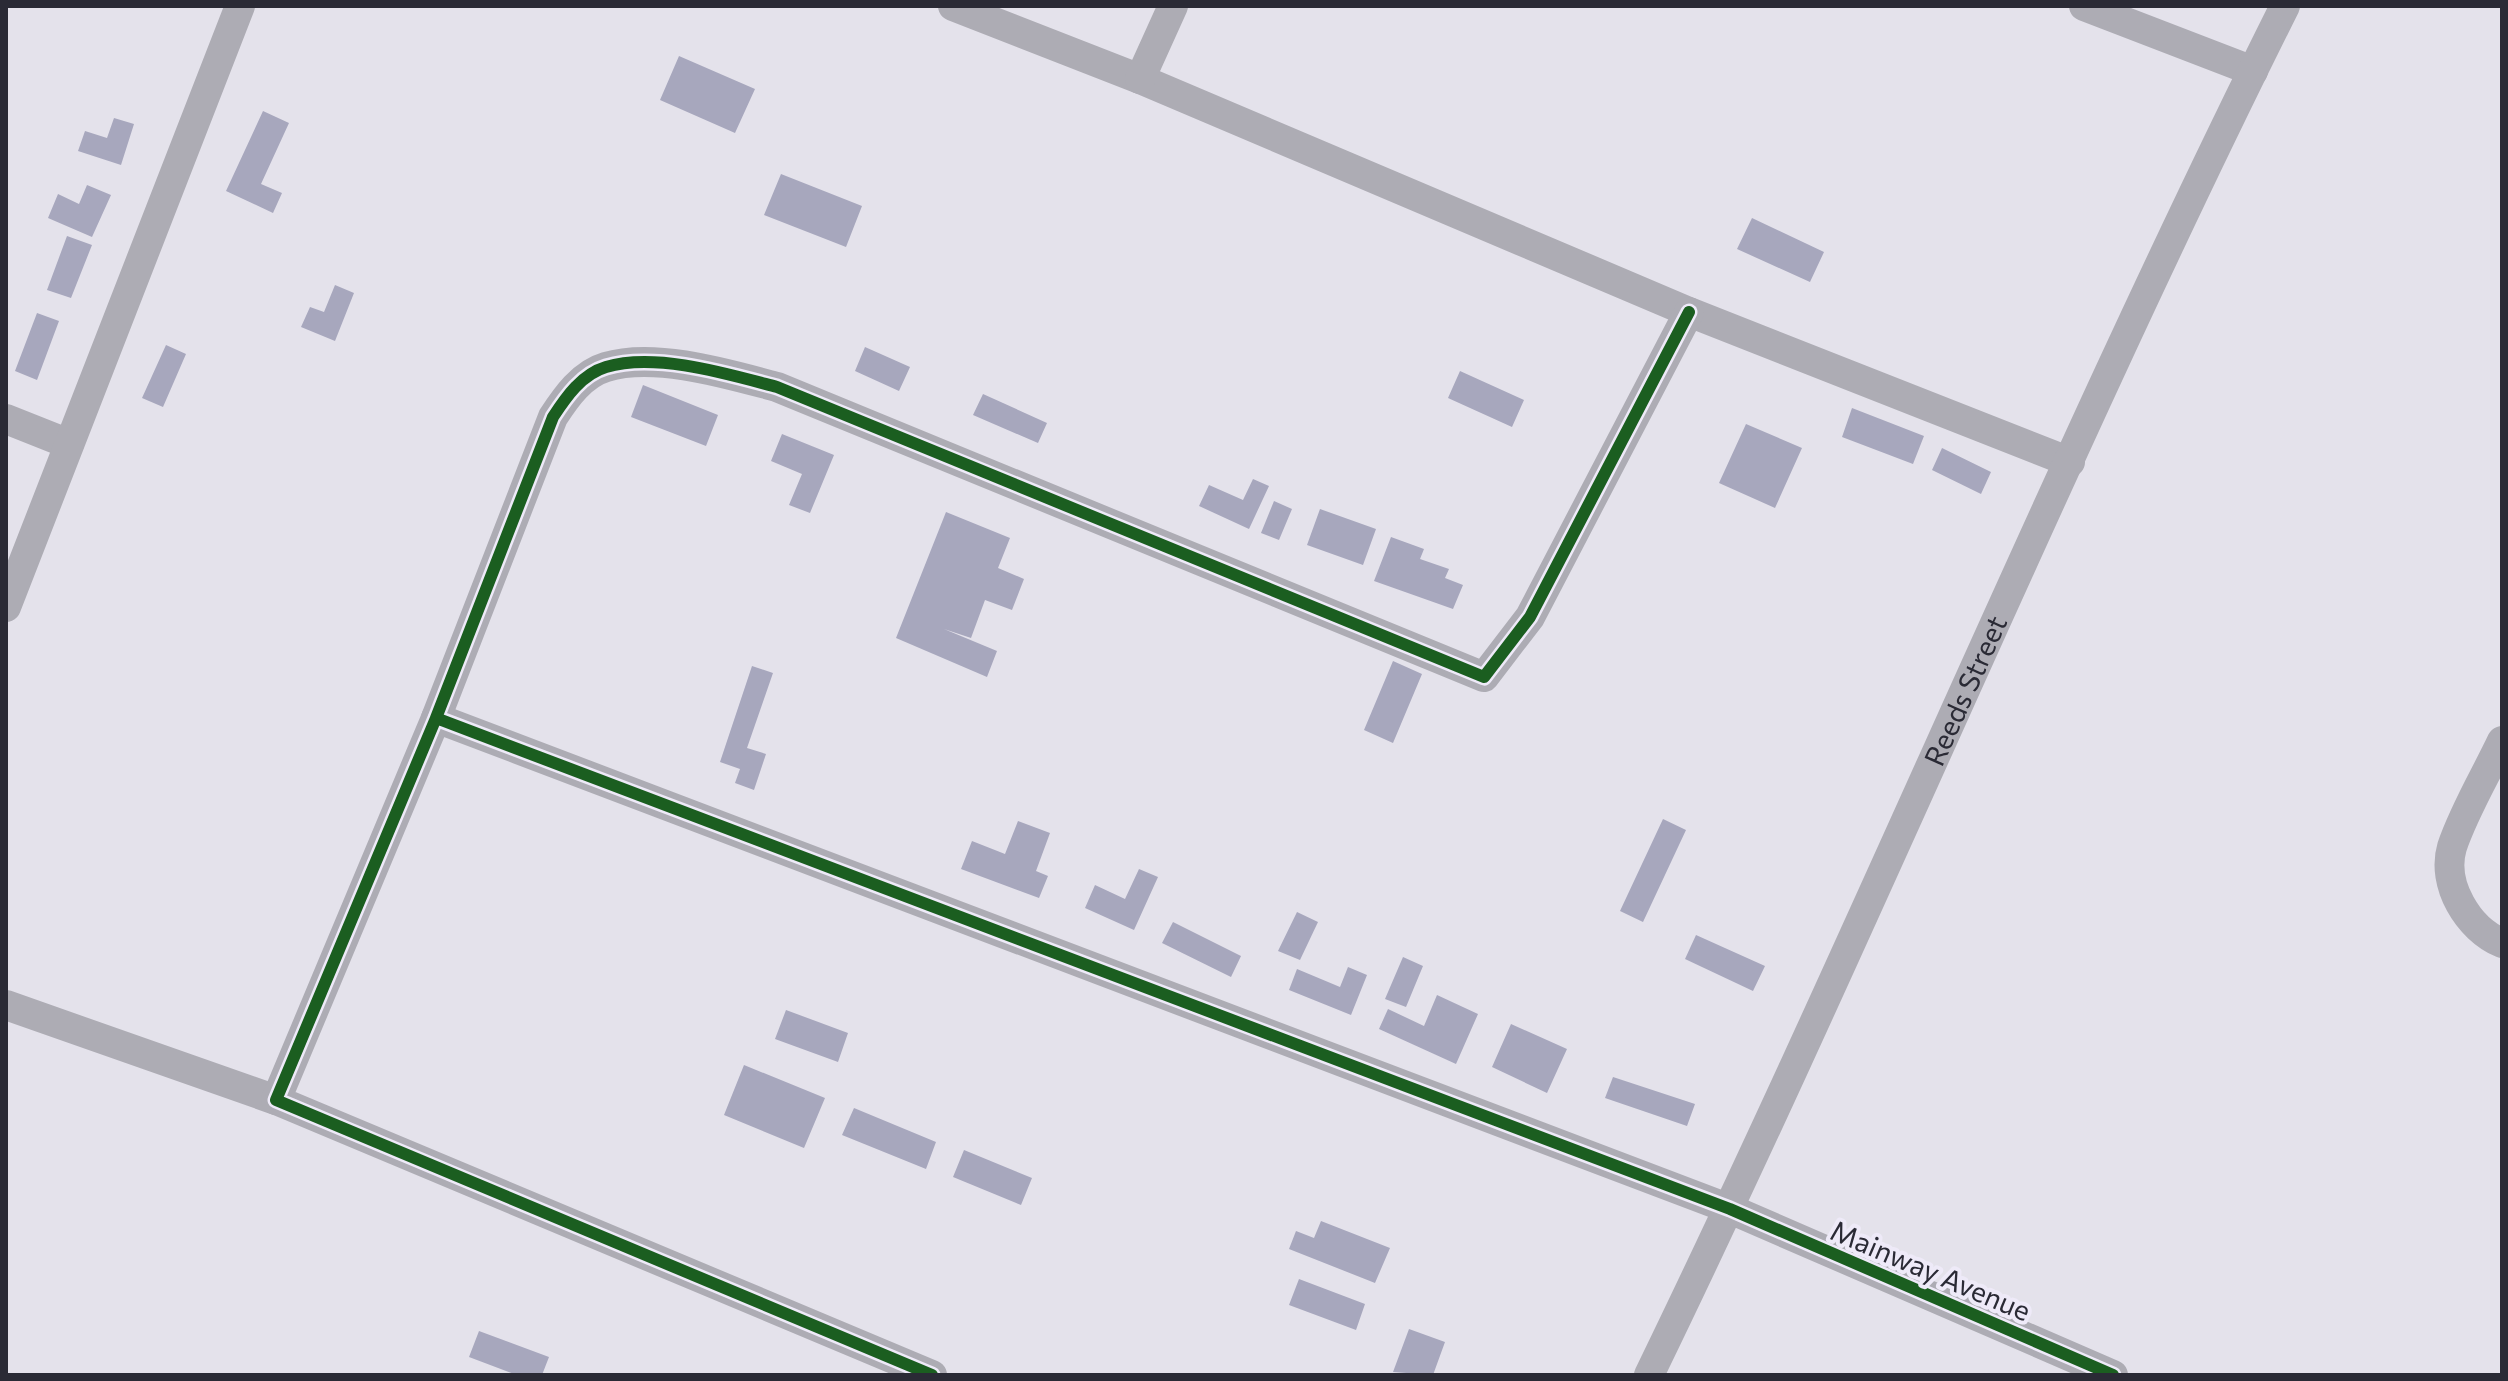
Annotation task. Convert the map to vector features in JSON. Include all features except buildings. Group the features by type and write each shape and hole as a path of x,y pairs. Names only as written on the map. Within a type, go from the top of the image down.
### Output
{"street":[{"path":"6,607 240,6"},
{"path":"953,6 1140,79 1689,312 2070,462"},
{"path":"1140,79 1173,6"},
{"path":"2084,6 2253,71"},
{"name":"Reeds Street","path":"1649,1375 1730,1209 2070,462 2285,6"},
{"path":"276,1100 436,718 553,417 583,380 605,367 636,363 709,369 816,401 1484,677 1530,617 1689,312"},
{"path":"6,419 69,444"},
{"name":"Mainway Avenue","path":"436,718 1730,1209 2113,1375"},
{"path":"2502,741 2451,850 2454,893 2471,920 2502,943"},
{"path":"6,1005 276,1100 932,1375"}],"cycle path":[{"path":"932,1375 276,1100 436,718 553,417 563,402 589,375 625,363 692,366 777,387 1484,677 1530,617 1689,312"},
{"path":"436,718 1730,1209 2113,1375"}]}
